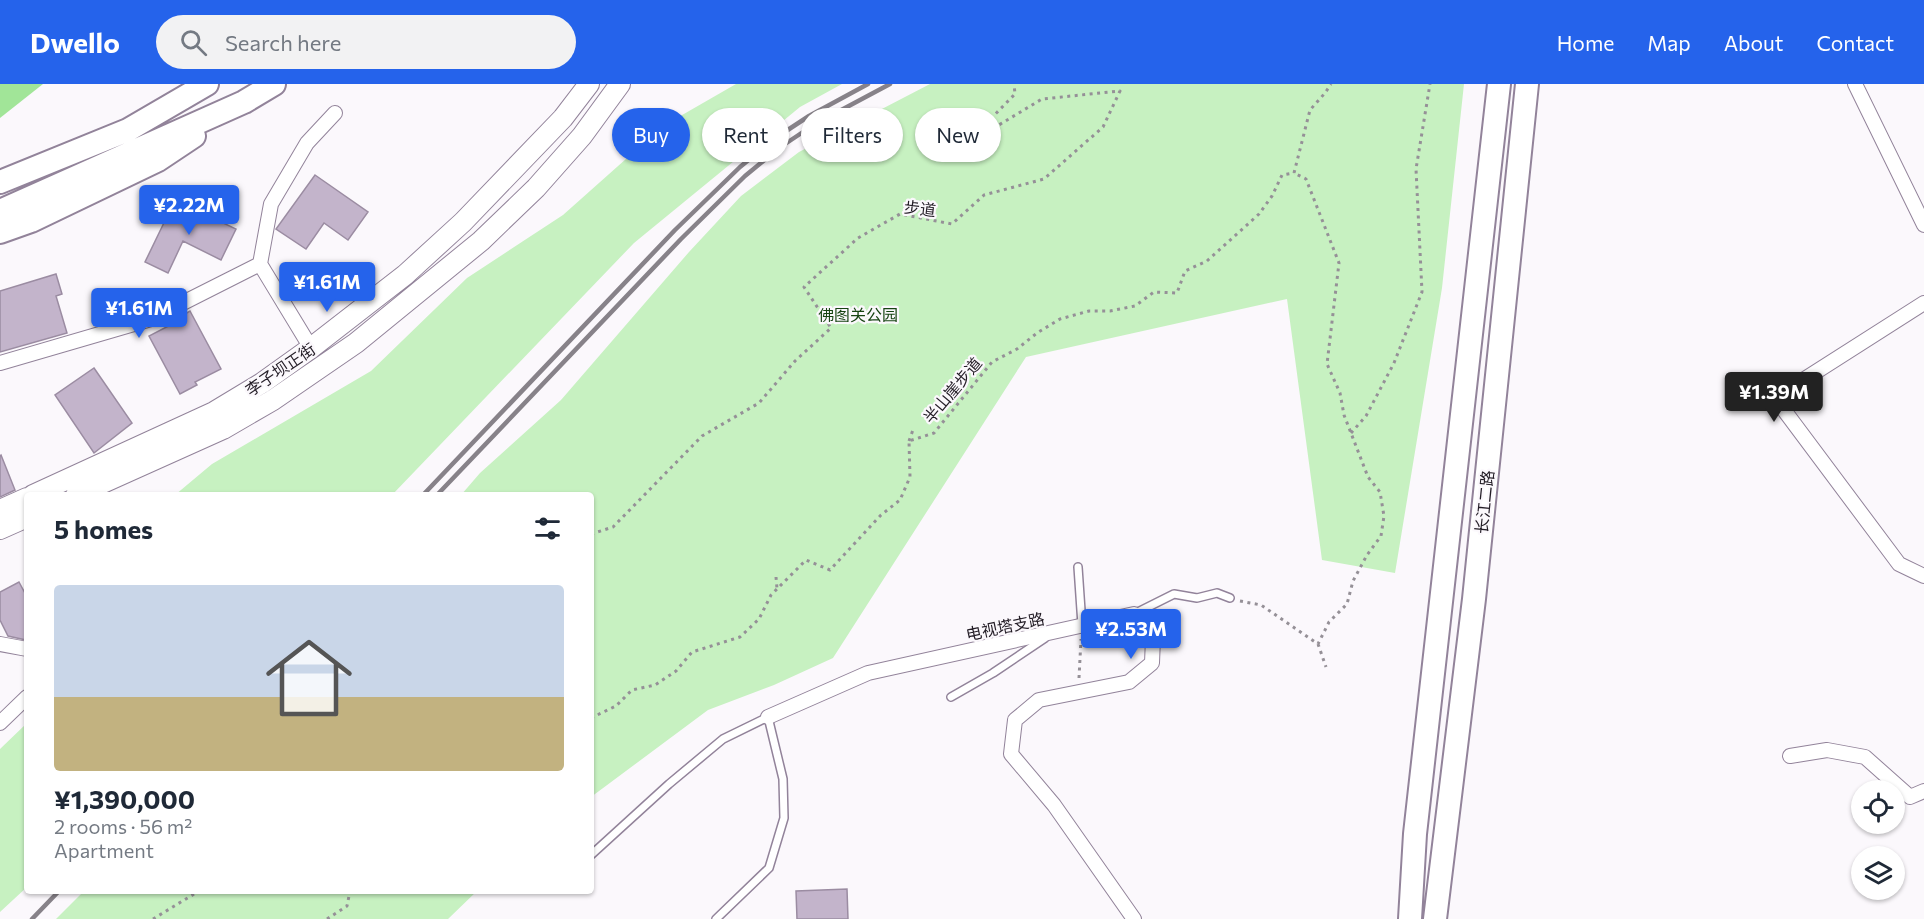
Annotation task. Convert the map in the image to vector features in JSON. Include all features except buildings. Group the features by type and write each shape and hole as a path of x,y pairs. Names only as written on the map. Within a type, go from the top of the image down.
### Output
{"main road":[{"path":"0,182 128,130 207,84"},
{"path":"0,232 31,221 159,160 274,84"},
{"name":"李子坝正街","path":"40,492 214,412 311,348 405,275 463,222 563,118 589,84"},
{"name":"李子坝正街","path":"83,492 223,429 273,400 356,344 481,241 536,188 574,145 620,84"},
{"name":"长江二路","path":"1410,919 1415,834 1499,84"},
{"name":"长江二路","path":"1435,919 1474,599 1527,84"},
{"path":"0,211 244,102"},
{"path":"0,168 128,130"},
{"path":"0,510 24,499"},
{"path":"0,529 24,518"}],"street":[{"path":"1855,84 1924,225"},
{"path":"311,348 260,264 271,204 307,143 335,113"},
{"path":"0,363 151,319 260,264"},
{"path":"1924,303 1775,398 1899,564 1924,576"},
{"path":"1134,614 1153,638 1152,663 1129,682 1039,700 1015,720 1011,753 1054,806 1134,919"},
{"name":"电视塔支路","path":"768,717 868,673 1134,614"},
{"path":"0,644 24,648"},
{"path":"0,723 24,700"},
{"path":"1790,756 1827,750 1865,757 1910,797 1924,791"}],"lane":[{"path":"1078,567 1082,626"},
{"path":"1134,614 1174,594 1197,598 1217,593 1230,598"},
{"path":"951,697 993,673 1054,632"},
{"path":"594,852 669,784 723,739 768,717 783,779 784,818 769,868 716,919"}],"path":[{"name":"步道","path":"594,533 613,526 702,436 759,403 795,361 831,328 804,287 858,238 900,214 952,224 984,195 1044,179 1103,127 1120,91 1042,99 964,146 1015,94 1014,84"},
{"path":"1318,644 1329,622 1347,604 1353,581 1367,555 1381,536 1384,516 1380,492 1368,477 1344,415 1340,393 1327,364 1339,263 1306,179 1294,173 1310,110 1331,84"},
{"path":"1351,433 1366,416 1394,363 1422,292 1416,169 1430,84"},
{"name":"半山崖步道","path":"909,441 934,433 992,362 1017,349 1060,319 1089,311 1110,311 1135,306 1154,292 1177,292 1185,271 1207,261 1259,214 1272,196 1282,175 1294,173"},
{"path":"594,717 616,706 632,690 656,685 676,671 692,652 740,637 759,619 771,595 806,560 830,570 881,515 900,500 910,477 909,441 914,427"},
{"path":"776,577 777,589"},
{"path":"1230,598 1261,605 1318,644 1326,667"},
{"path":"1078,691 1082,626"},
{"path":"153,919 195,894"},
{"path":"327,919 347,906 349,894"}],"green space":[{"path":"736,84 842,84 800,107 789,116 789,108 702,108 702,162 733,162 634,243 395,492 179,492 212,464 371,371 467,278 563,215 623,162 690,162 690,110"},
{"name":"佛图关公园","path":"930,84 1464,84 1442,288 1395,573 1322,560 1287,299 1026,357 833,658 774,685 708,710 594,795 594,492 464,492 480,473 561,400 689,252 741,196 786,162 789,162 801,151 801,162 903,162 903,108 884,108"},
{"path":"24,726 24,890 0,912 0,749"},
{"path":"81,894 474,894 448,919 56,919"}],"shaded area":[{"path":"0,84 43,84 0,118"}],"railway":[{"path":"426,492 675,230 740,167 774,139 809,116 868,84"},
{"path":"440,492 681,239 745,176 779,148 815,124 890,84"},
{"path":"32,919 56,894"}]}
